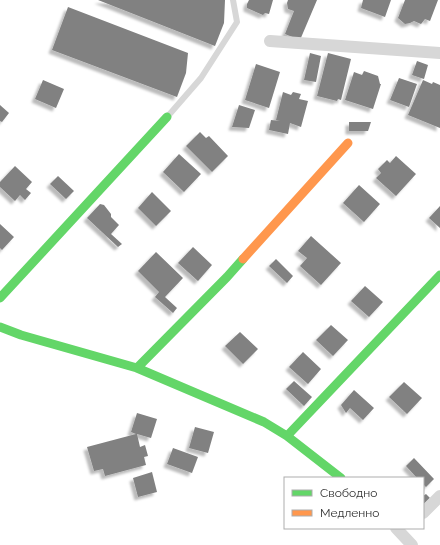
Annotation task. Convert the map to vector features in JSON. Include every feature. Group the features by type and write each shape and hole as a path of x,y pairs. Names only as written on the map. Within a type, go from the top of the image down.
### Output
{"street":[{"path":"270,41 440,53"},
{"path":"0,298 168,117"},
{"path":"137,368 227,277 348,143"},
{"path":"287,436 440,275"},
{"path":"0,327 21,335 137,368 264,422 287,436 340,477"},
{"path":"424,512 440,496"},
{"path":"403,530 412,545"}],"lane":[{"path":"168,117 200,78 237,22 233,0"}],"building":[{"path":"98,0 225,0 224,23 215,46"},
{"path":"249,0 273,0 269,14 265,13 263,15 247,8"},
{"path":"288,0 317,0 300,40 285,34 294,11 288,9"},
{"path":"363,0 391,0 385,17 361,8"},
{"path":"405,0 438,0 430,21 425,19 421,24 414,21 405,24 398,18"},
{"path":"68,7 188,53 186,73 177,97 52,50"},
{"path":"310,53 321,56 316,82 304,80"},
{"path":"328,53 351,59 341,100 338,99 337,101 317,96"},
{"path":"417,61 428,65 424,79 412,75"},
{"path":"256,64 280,72 269,108 245,100"},
{"path":"364,71 378,76 381,84 373,109 345,100 354,72 362,75"},
{"path":"399,78 417,84 409,107 390,100"},
{"path":"43,80 64,89 56,108 35,99"},
{"path":"423,80 432,84 433,82 440,85 440,128 408,115"},
{"path":"283,92 291,95 293,92 301,94 299,99 308,101 301,127 290,123 288,134 269,130 271,120 280,121 276,120"},
{"path":"0,105 9,113 2,122 0,121"},
{"path":"239,105 255,110 249,128 232,127"},
{"path":"349,122 371,122 368,131 349,131"},
{"path":"200,132 206,138 209,136 228,156 212,172 186,146"},
{"path":"179,154 201,174 184,192 163,172"},
{"path":"396,156 416,174 396,196 376,178 381,173 378,169 387,160 390,163"},
{"path":"15,166 32,182 26,189 31,193 25,200 20,195 15,201 0,187 0,182"},
{"path":"58,176 74,191 66,199 50,184"},
{"path":"359,185 380,204 364,222 343,203"},
{"path":"152,192 171,211 156,226 138,208"},
{"path":"100,204 104,205 111,214 111,217 119,225 111,234 122,244 118,247 87,218"},
{"path":"440,206 440,228 429,218"},
{"path":"0,224 14,237 2,250 0,248"},
{"path":"311,236 341,263 321,285 300,266 307,258 298,251"},
{"path":"193,247 212,265 198,281 178,263"},
{"path":"156,252 183,278 165,297 177,308 173,313 155,297 159,292 138,271"},
{"path":"276,259 293,276 287,283 269,266"},
{"path":"365,286 383,302 369,317 351,301"},
{"path":"331,325 348,340 333,356 316,340"},
{"path":"240,332 258,349 243,364 225,346"},
{"path":"303,352 321,369 308,384 289,367"},
{"path":"294,381 312,397 304,406 286,389"},
{"path":"404,382 422,398 407,414 389,397"},
{"path":"354,390 374,408 363,420 350,408 346,413 341,405"},
{"path":"137,413 157,419 151,438 137,434 140,447 145,445 148,456 144,457 146,465 105,476 103,469 94,471 87,447 136,434 131,432"},
{"path":"195,427 214,432 208,453 189,448"},
{"path":"173,448 198,457 192,473 167,464"},
{"path":"414,458 434,479 426,487 424,485 424,477 416,477 406,466"},
{"path":"152,472 157,492 138,497 133,478"},
{"path":"426,494 430,498 424,504 424,495"}],"traffic: fast":[{"path":"0,298 167,117"},
{"path":"0,327 21,335 137,368 243,259"},
{"path":"287,436 440,275"},
{"path":"137,368 264,422 287,436 340,477"}],"traffic: slow":[{"path":"243,259 348,143"}]}
